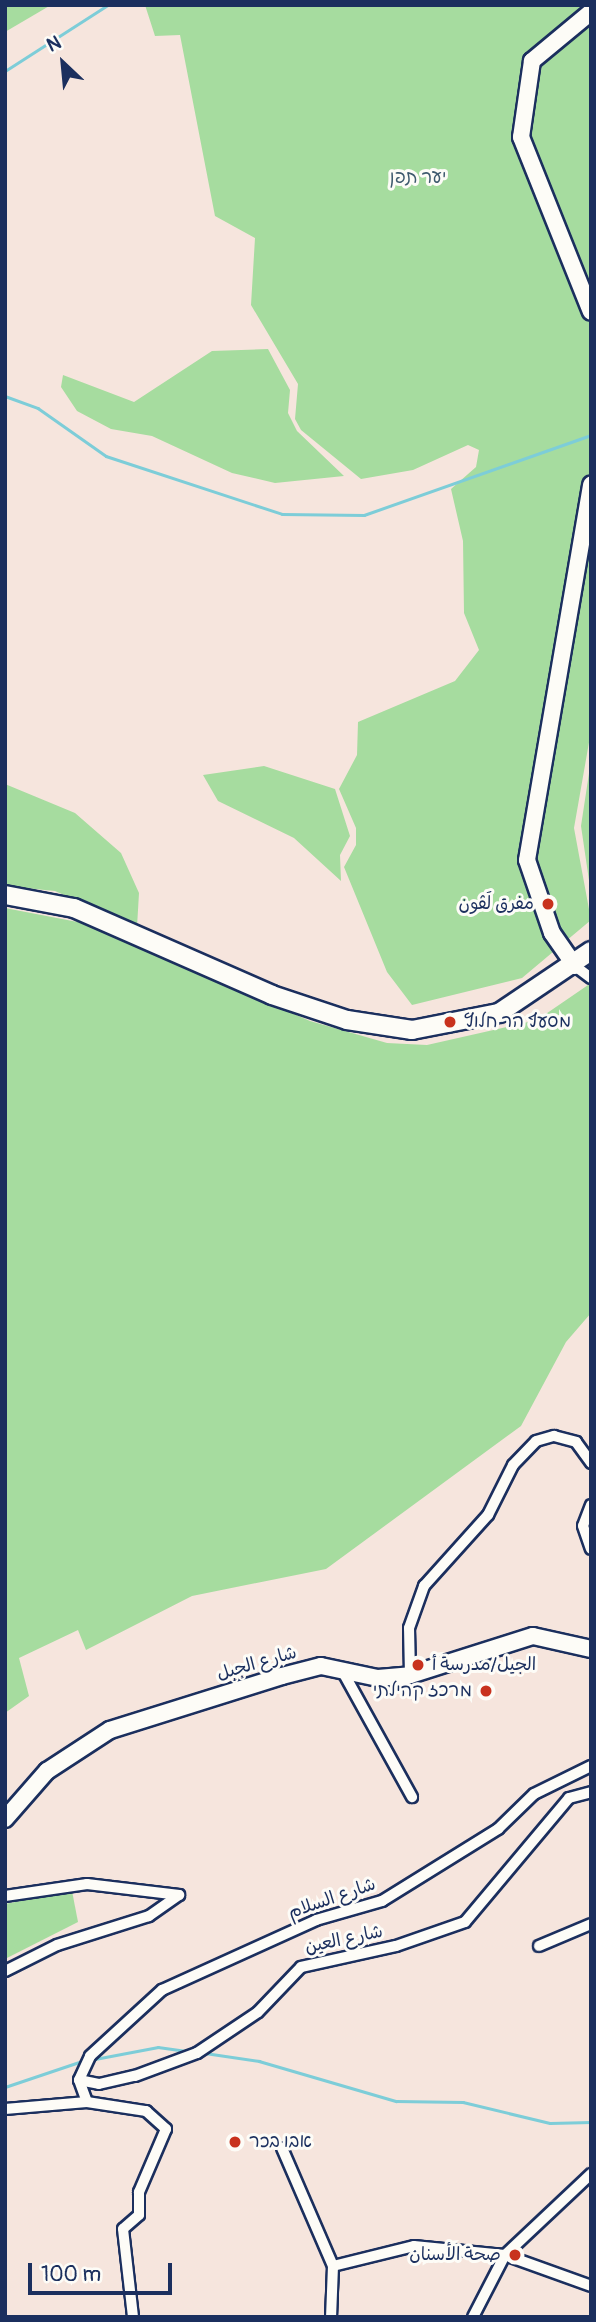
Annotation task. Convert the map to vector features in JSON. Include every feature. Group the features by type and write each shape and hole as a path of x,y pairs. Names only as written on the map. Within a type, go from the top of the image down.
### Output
{"main road":[{"path":"591,12 532,61 521,137 591,312"},
{"path":"575,967 552,933 527,860 591,484"},
{"path":"5,895 74,908 272,995 346,1020 412,1030 499,1013 575,967 591,951"},
{"name":"شارع الجبل","path":"5,1819 47,1771 110,1730 282,1676 321,1666 343,1672 410,1675 533,1636 591,1649"}],"street":[{"path":"575,967 591,978"},
{"path":"410,1675 409,1628 424,1586 488,1515 513,1465 536,1441 554,1436 576,1442 591,1463"},
{"path":"591,1505 583,1526 591,1549"},
{"path":"343,1672 412,1797"},
{"name":"شارع السلام","path":"79,2080 90,2056 162,1990 316,1920 382,1901 454,1861 534,1794 591,1766"},
{"name":"شارع العين","path":"79,2080 99,2084 135,2076 197,2053 258,2012 300,1967 396,1946 465,1922 569,1798 591,1792"},
{"path":"5,1896 88,1884 179,1895 149,1916 57,1945 5,1971"},
{"path":"539,1946 591,1924"},
{"path":"79,2080 87,2102"},
{"path":"5,2109 87,2102 146,2111 166,2129 139,2192 139,2215 123,2229 134,2317"},
{"path":"282,2148 333,2266 331,2317"},
{"path":"473,2317 505,2255 591,2174"},
{"path":"333,2266 414,2246 505,2255 591,2286"}],"green space":[{"path":"5,5 51,5 5,32"},
{"name":"יער תפן","path":"145,5 591,5 591,731 574,828 591,920 522,978 412,1005 387,972 344,867 356,845 356,828 339,789 357,755 358,722 455,681 479,650 464,613 463,541 451,489 476,467 479,450 468,445 413,470 361,479 301,430 295,419 298,384 251,305 255,238 215,216 180,35 155,36"},
{"path":"268,349 290,390 288,413 297,431 344,476 275,483 232,473 152,436 111,429 77,411 61,387 63,375 134,402 212,351"},
{"path":"591,760 591,894 581,826"},
{"path":"264,766 335,789 350,836 340,855 341,881 294,838 218,801 203,775"},
{"path":"5,784 75,813 121,853 139,893 137,927 55,891 5,886"},
{"path":"5,908 88,924 310,1021 387,1043 427,1045 537,1020 591,983 591,1313 566,1342 521,1426 326,1569 192,1596 86,1650 78,1630 19,1658 29,1696 5,1713"},
{"path":"72,1891 78,1922 5,1959 5,1904"}],"waterway":[{"path":"5,71 108,5"},
{"path":"5,396 38,408 106,456 282,514 364,515 591,435"},
{"path":"95,2059 158,2047 188,2051"},
{"path":"205,2053 259,2061 396,2101 463,2102 550,2123 591,2122"},
{"path":"5,2087 85,2060"}],"place":[{"name":"مفرق لَڤون","path":"548,904"},
{"name":"מסעף הר חלוץ","path":"450,1022"},
{"name":"الجيل/مدرسة أ","path":"418,1665"},
{"name":"מרכז קהילתי","path":"486,1691"},
{"name":"אבו בכר","path":"235,2142"},
{"name":"صحة الأسنان","path":"515,2255"}]}
